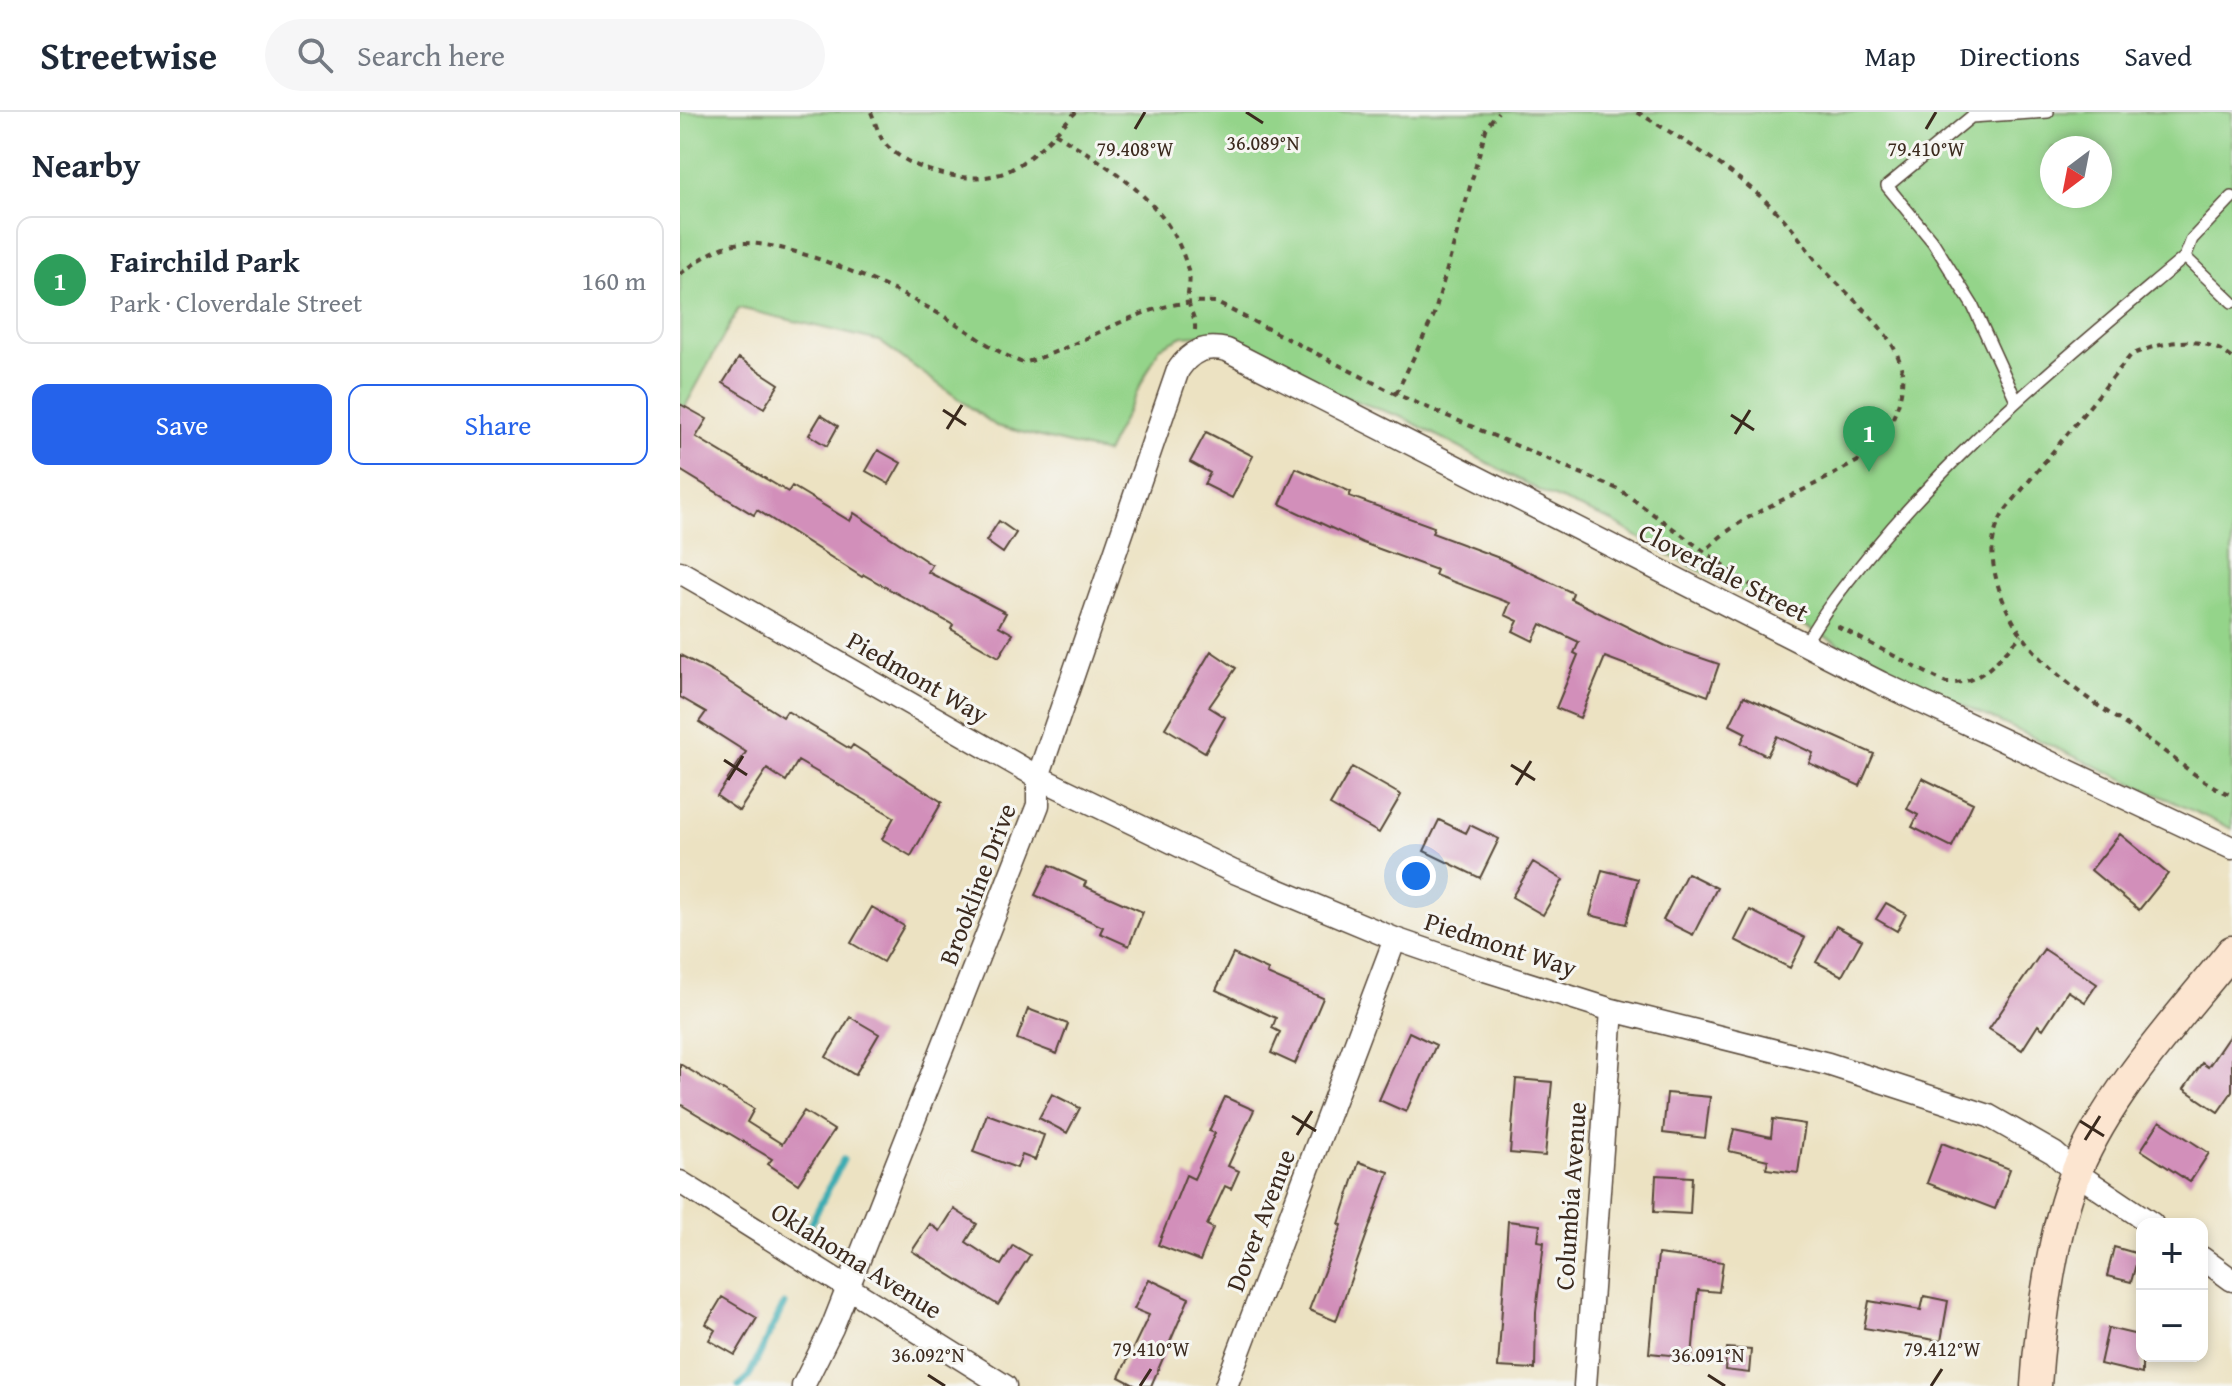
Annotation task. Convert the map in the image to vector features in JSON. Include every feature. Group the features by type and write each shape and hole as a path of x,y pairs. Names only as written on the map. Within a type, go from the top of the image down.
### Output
{"street":[{"name":"Cloverdale Street","path":"1194,352 1204,348 1227,350 1805,644 2023,752 2232,848"},
{"name":"Brookline Drive","path":"803,1386 849,1287 1038,805 1038,777 1178,370 1194,352"},
{"name":"Piedmont Way","path":"680,572 1038,777 1232,871 1395,939 1612,1010 1828,1064 1989,1116 2041,1144 2076,1173 2143,1218"},
{"name":"Dover Avenue","path":"1226,1386 1395,939"},
{"path":"2036,1386 2049,1286 2076,1173 2094,1136 2127,1084 2232,951"},
{"name":"Columbia Avenue","path":"1585,1386 1612,1010"},
{"name":"Oklahoma Avenue","path":"680,1182 1005,1386"},
{"path":"2208,1262 2232,1280"}],"lane":[{"path":"2016,400 1973,306 1933,242 1887,186 1971,117 2048,112"},
{"path":"1805,644 1819,619 1901,516 2016,400 2185,257 2192,239 2232,197"},
{"path":"2185,257 2232,302"}],"path":[{"path":"871,112 883,141 903,160 943,173 979,177 1009,171 1076,112"},
{"path":"1396,394 1416,358 1434,315 1487,126 1498,112"},
{"path":"1637,112 1710,158 1779,213 1817,263 1890,340 1901,366 1900,394 1891,423 1870,452 1754,514 1723,533 1706,550"},
{"path":"1055,133 1116,170 1155,208 1173,235 1189,276 1188,300 1196,322 1194,352"},
{"path":"2232,358 2196,341 2159,343 2131,355 2004,512 1994,529 1991,558 2004,606 2031,650 2068,684 2232,795"},
{"path":"1819,619 1946,683 1966,684 1976,679 2022,635"}],"green space":[{"path":"680,112 2232,112 2232,829 1904,678 1652,546 1612,521 1542,492 1404,418 1319,388 1215,334 1183,336 1160,347 1106,453 996,426 879,341 739,308 680,416"}],"building":[{"path":"739,358 779,384 764,408 723,383"},
{"path":"680,404 707,419 696,437 788,492 792,486 850,521 854,513 932,565 928,572 1006,613 999,626 1013,634 999,657 951,629 953,625 864,575 862,577 757,510 754,515 680,470"},
{"path":"821,415 838,426 827,446 809,435"},
{"path":"1206,432 1253,456 1232,498 1204,484 1210,473 1190,462"},
{"path":"878,450 901,463 889,484 866,471"},
{"path":"1296,468 1351,492 1349,496 1434,527 1432,533 1502,559 1573,593 1571,599 1666,646 1719,664 1708,696 1605,657 1580,718 1556,708 1578,655 1574,653 1579,642 1541,624 1533,641 1513,631 1518,621 1505,615 1510,603 1435,575 1437,570 1363,543 1280,504"},
{"path":"999,521 1016,533 1003,553 986,541"},
{"path":"1211,651 1236,668 1209,707 1225,717 1205,752 1165,728"},
{"path":"680,655 718,675 783,717 787,711 850,749 853,745 942,802 911,856 882,839 894,817 798,761 786,781 767,769 739,811 717,796 746,752 699,722 706,712 680,697"},
{"path":"1744,696 1874,754 1860,786 1809,763 1813,753 1777,736 1767,756 1741,743 1746,733 1730,725"},
{"path":"1352,767 1401,795 1379,833 1330,805"},
{"path":"1922,778 1973,803 1952,847 1912,827 1918,815 1907,809"},
{"path":"1439,820 1466,833 1470,825 1499,839 1480,878 1424,851"},
{"path":"2120,834 2168,874 2139,910 2091,870"},
{"path":"1533,862 1563,880 1543,915 1512,897"},
{"path":"1050,865 1086,882 1084,886 1143,912 1129,946 1100,933 1103,927 1035,895"},
{"path":"1602,870 1638,879 1626,924 1590,915"},
{"path":"1687,873 1717,888 1693,935 1663,920"},
{"path":"1886,903 1906,914 1897,931 1876,919"},
{"path":"872,907 904,926 883,962 851,943"},
{"path":"1750,910 1805,938 1790,968 1735,940"},
{"path":"1836,926 1862,940 1842,976 1816,962"},
{"path":"2044,949 2097,984 2085,1002 2068,991 2043,1029 2038,1025 2022,1050 1989,1029"},
{"path":"1233,954 1268,970 1267,974 1323,998 1295,1064 1271,1053 1280,1032 1272,1028 1276,1018 1216,990"},
{"path":"1028,1009 1068,1024 1057,1054 1017,1039"},
{"path":"850,1017 879,1034 855,1075 826,1057"},
{"path":"1409,1032 1436,1045 1406,1112 1379,1100"},
{"path":"2232,1032 2232,1092 2218,1112 2184,1089 2202,1063 2208,1067"},
{"path":"680,1064 754,1109 747,1122 782,1144 804,1111 834,1130 798,1184 768,1164 772,1159 680,1104"},
{"path":"1516,1079 1552,1082 1545,1156 1510,1153"},
{"path":"1667,1093 1710,1097 1705,1138 1663,1133"},
{"path":"1052,1094 1080,1108 1067,1133 1039,1118"},
{"path":"1225,1097 1254,1110 1228,1166 1239,1171 1231,1189 1225,1186 1207,1225 1213,1228 1200,1261 1158,1245 1186,1175 1194,1179 1215,1133 1209,1131"},
{"path":"987,1114 1044,1135 1035,1160 1022,1155 1017,1168 973,1152"},
{"path":"1773,1119 1805,1124 1798,1173 1766,1169 1768,1160 1729,1151 1734,1129 1771,1137"},
{"path":"2160,1121 2209,1153 2190,1182 2141,1150"},
{"path":"1942,1143 2010,1169 1995,1209 1927,1183"},
{"path":"1359,1162 1389,1172 1336,1321 1309,1310 1342,1225 1339,1224"},
{"path":"1656,1175 1692,1177 1690,1214 1654,1212"},
{"path":"954,1209 977,1224 966,1242 1001,1265 1013,1245 1030,1255 998,1305 912,1251 930,1224 940,1231"},
{"path":"1508,1221 1540,1225 1538,1241 1544,1242 1536,1312 1535,1369 1498,1367"},
{"path":"2114,1247 2136,1253 2131,1282 2107,1276"},
{"path":"1658,1254 1723,1262 1719,1292 1698,1290 1692,1357 1649,1353"},
{"path":"1149,1279 1189,1298 1151,1386 1136,1386 1119,1377 1149,1315 1134,1309"},
{"path":"1924,1296 1948,1301 1941,1341 1864,1328 1869,1301 1921,1310"},
{"path":"722,1297 757,1318 735,1355 709,1340 715,1330 706,1324"},
{"path":"2108,1328 2136,1335 2136,1362 2142,1362 2142,1374 2100,1364"},
{"path":"1727,1348 1751,1350 1749,1373 1725,1370"}],"waterway":[{"path":"811,1223 843,1160"},
{"path":"739,1386 748,1378 784,1304"}],"place":[{"name":"Fairchild Park","path":"1869,472"}]}
